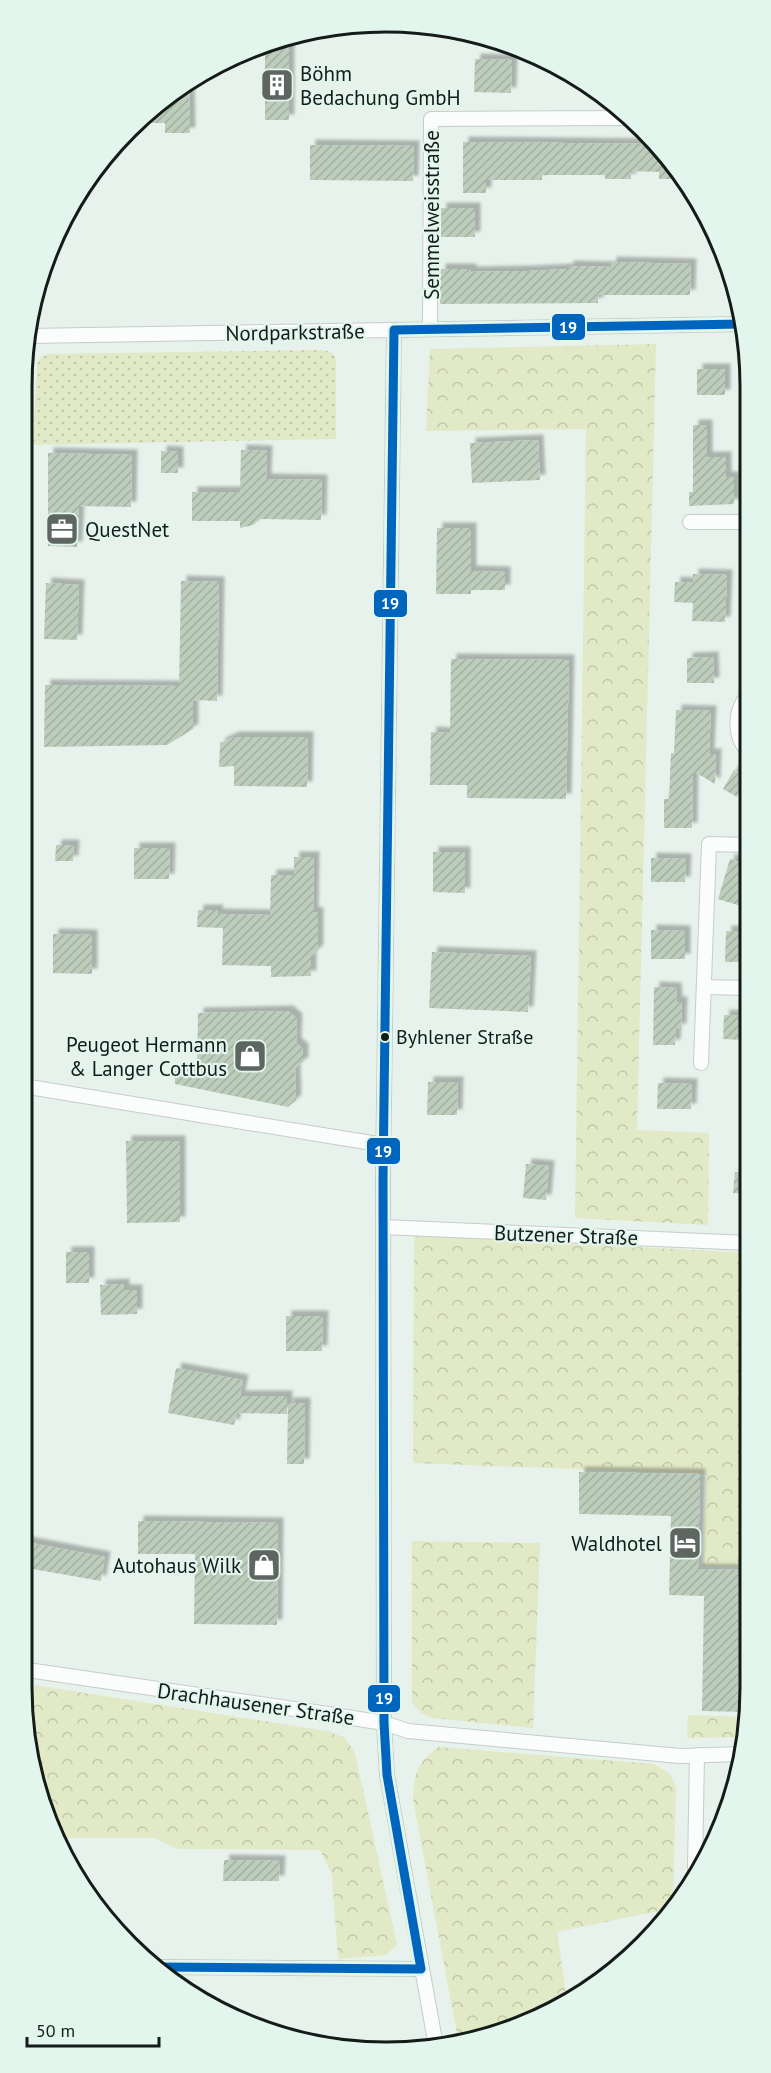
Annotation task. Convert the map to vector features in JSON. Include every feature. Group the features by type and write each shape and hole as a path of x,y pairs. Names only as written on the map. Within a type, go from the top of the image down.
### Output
{"street":[{"name":"Semmelweisstraße","path":"430,328 431,119 618,118"},
{"name":"Nordparkstraße","path":"35,336 734,324"},
{"path":"394,330 383,1227 384,1724 387,1775 434,2038"},
{"path":"690,522 740,522"},
{"path":"740,710 737,726 740,740"},
{"path":"701,1063 709,844 740,845"},
{"path":"704,987 740,988"},
{"path":"32,1087 384,1145"},
{"name":"Butzener Straße","path":"383,1227 740,1243"},
{"name":"Drachhausener Straße","path":"32,1671 384,1724 408,1731 697,1755 733,1754"},
{"path":"695,1858 697,1755"},
{"path":"169,1967 421,1969"}],"green space":[{"path":"656,344 637,1130 709,1133 708,1225 575,1218 586,429 426,431 430,349"},
{"path":"324,350 333,353 336,360 336,439 33,445 37,364 41,357 47,354"},
{"path":"414,1235 740,1253 740,1567 703,1566 706,1474 413,1463"},
{"path":"412,1541 540,1543 533,1728 432,1718 421,1713 412,1702"},
{"path":"32,1685 328,1731 345,1738 355,1753 397,1945 386,1955 338,1959 332,1875 320,1850 177,1849 155,1838 65,1838 50,1801 38,1757 32,1711"},
{"path":"688,1715 738,1717 736,1737 687,1738"},
{"path":"438,1747 654,1764 669,1773 676,1786 673,1893 660,1911 557,1932 566,1992 521,2015 457,2034 413,1800 414,1782 425,1759"}],"building":[{"name":"Böhm Bedachung GmbH","path":"289,45 289,120 265,120 265,53"},
{"path":"475,59 512,60 511,93 474,92"},
{"path":"189,91 190,133 165,133 165,123 148,123"},
{"path":"463,142 644,144 673,179 659,179 659,172 631,171 631,179 605,179 605,175 542,175 542,180 486,180 486,193 463,193"},
{"path":"310,145 414,146 413,181 310,180"},
{"path":"441,208 475,208 475,237 441,237"},
{"path":"611,262 691,264 690,295 598,295 598,303 440,304 440,269 471,269 471,272 528,271 568,269 568,266 611,267"},
{"path":"697,369 725,369 725,395 697,395"},
{"path":"693,425 707,425 707,457 726,457 726,477 734,477 734,504 689,506 689,492 693,492"},
{"path":"538,440 540,480 472,483 470,443"},
{"path":"241,450 267,451 266,479 322,480 321,520 260,519 253,525 240,528 240,521 192,521 192,492 240,492"},
{"path":"161,451 178,452 178,473 161,473"},
{"path":"48,453 132,455 131,507 79,506 77,547 48,546"},
{"path":"437,528 471,528 471,571 505,572 505,590 471,590 471,594 436,594"},
{"path":"693,574 727,575 725,622 692,621 693,603 674,602 675,582 693,583"},
{"path":"181,581 219,582 217,701 193,700 193,729 167,745 44,747 45,685 179,686"},
{"path":"46,583 79,585 77,640 44,639"},
{"path":"713,657 714,683 687,683 687,658"},
{"path":"451,659 569,660 566,799 467,798 467,785 430,785 431,732 450,733"},
{"path":"676,710 711,711 709,754 716,754 715,784 693,771 692,828 664,828 664,799 669,799"},
{"path":"234,737 308,737 307,787 234,786 234,766 219,767 220,743"},
{"path":"734,770 740,773 740,792 737,797 723,789"},
{"path":"56,845 74,845 73,861 55,861"},
{"path":"134,848 170,848 169,879 134,879"},
{"path":"433,852 465,852 465,893 433,892"},
{"path":"294,857 314,857 313,912 318,913 318,950 311,956 311,976 271,977 271,966 222,965 223,928 197,927 198,910 218,910 217,914 270,915 271,875 294,875"},
{"path":"651,858 686,859 685,882 651,882"},
{"path":"730,859 740,862 740,906 718,899"},
{"path":"651,930 685,931 685,959 651,959"},
{"path":"726,931 740,932 740,962 725,962"},
{"path":"53,934 92,935 92,974 53,973"},
{"path":"432,952 531,956 528,1012 429,1008"},
{"path":"654,987 676,988 677,1002 682,1002 681,1029 676,1029 675,1045 653,1045"},
{"name":"Peugeot Hermann & Langer Cottbus","path":"288,1011 297,1019 296,1043 303,1049 303,1062 295,1068 296,1100 288,1107 175,1084 175,1071 197,1072 198,1013"},
{"path":"724,1015 740,1016 740,1040 723,1039"},
{"path":"428,1082 458,1082 457,1115 427,1115"},
{"path":"658,1083 692,1084 691,1109 657,1109"},
{"path":"126,1141 180,1141 180,1222 127,1223"},
{"path":"526,1164 549,1166 546,1200 523,1198"},
{"path":"735,1172 740,1172 740,1193 733,1193"},
{"path":"66,1252 89,1252 89,1283 66,1283"},
{"path":"124,1284 124,1290 137,1290 137,1314 101,1315 100,1285"},
{"path":"286,1316 323,1316 322,1351 286,1351"},
{"path":"176,1368 243,1380 240,1396 287,1396 287,1414 237,1413 234,1425 168,1413"},
{"path":"288,1403 305,1403 304,1464 287,1464"},
{"name":"Waldhotel","path":"579,1472 700,1474 698,1569 740,1570 739,1712 702,1711 704,1596 669,1595 671,1516 579,1514"},
{"name":"Autohaus Wilk","path":"138,1521 278,1523 277,1625 194,1624 195,1554 138,1554"},
{"path":"32,1543 105,1557 101,1581 32,1569"},
{"path":"224,1860 280,1861 279,1881 223,1881"}],"transit line":[{"name":"19","path":"394,330 734,324"},
{"name":"19","path":"394,330 383,1179 384,1723 387,1775 421,1969"},
{"name":"19","path":"169,1967 421,1969"}],"place":[{"name":"Böhm Bedachung GmbH","path":"277,85"},
{"name":"QuestNet","path":"62,529"},
{"name":"Byhlener Straße","path":"385,1037"},
{"name":"Peugeot Hermann & Langer Cottbus","path":"250,1056"},
{"name":"Waldhotel","path":"685,1543"},
{"name":"Autohaus Wilk","path":"264,1565"}]}
